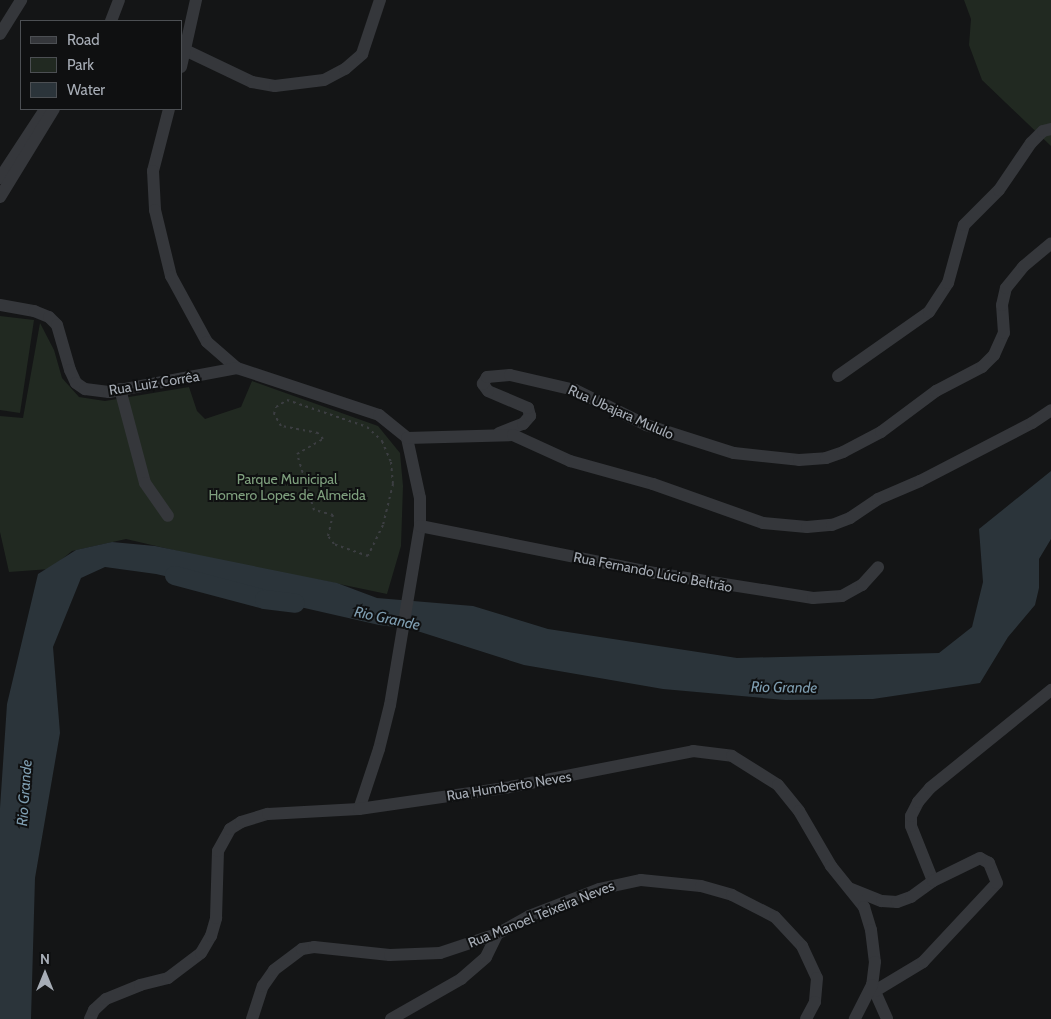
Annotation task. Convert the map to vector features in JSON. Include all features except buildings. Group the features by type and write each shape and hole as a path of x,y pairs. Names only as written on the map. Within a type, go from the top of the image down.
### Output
{"street":[{"path":"0,34 21,0"},
{"path":"104,20 110,0"},
{"path":"111,20 118,0"},
{"path":"182,64 187,51 196,0"},
{"path":"187,51 252,82 275,86 324,80 346,69 362,54 380,0"},
{"path":"0,178 44,110"},
{"path":"0,197 53,110"},
{"path":"169,110 153,170 154,210 171,276 207,342 237,368 379,415 407,438 420,498 420,526 379,749 359,809"},
{"path":"838,376 929,312 948,282 964,225 999,190 1031,143 1043,131 1051,130"},
{"name":"Rua Ubajara Mululo","path":"499,433 523,424 530,416 528,408 488,391 483,384 487,377 510,375 575,390 646,425 734,453 799,460 843,452 880,432 936,391 982,367 994,355 1004,333 1002,305 1006,288 1024,266 1051,243"},
{"name":"Rua Luiz Corrêa","path":"0,305 34,311 49,317 57,325 70,370 80,386 95,391 120,389 237,368"},
{"path":"120,389 145,483 168,516"},
{"path":"407,438 499,433 528,439 570,461 653,484 763,524 807,528 832,525 850,518 878,500 920,481 1032,423 1051,410"},
{"name":"Rua Fernando Lúcio Beltrão","path":"420,526 693,580 813,598 842,596 862,585 878,567"},
{"path":"933,882 912,826 912,816 918,802 930,788 1051,690"},
{"name":"Rua Humberto Neves","path":"90,1019 94,1010 106,999 140,984 168,978 201,953 211,936 216,918 218,851 230,829 241,822 268,814 359,809 505,788 666,755 712,752 732,756 778,785 799,811 830,866 864,907 871,930 874,962 873,988 855,1019"},
{"path":"849,888 882,901 897,902 911,897 933,882 980,858 989,863 997,883 914,970 873,988 887,1019"},
{"name":"Rua Manoel Teixeira Neves","path":"252,1019 263,986 274,970 302,949 314,947 369,955 440,953 497,934 529,916 620,882 674,882 709,888 732,895 775,917 802,946 817,978 815,1002 806,1019"},
{"path":"391,1019 461,980 486,957 497,934"}],"path":[{"path":"287,400 367,427 382,441 391,462 393,484 383,525 368,556 334,544 328,536 333,515 314,510 297,454 323,439 318,433 281,426 274,414 276,407 287,400"}],"green space":[{"path":"964,0 1051,0 1051,146 982,80 969,45 971,19"},
{"path":"0,316 34,320 20,413 0,410"},
{"name":"Parque Municipal Homero Lopes de Almeida","path":"40,323 54,350 62,378 79,397 105,401 189,387 197,411 205,419 241,407 252,381 378,426 400,453 403,486 401,546 387,594 320,580 272,573 126,539 72,551 50,569 9,572 0,532 0,416 23,418"}],"water":[{"path":"1051,471 1051,539 1039,559 1039,588 1035,605 1008,637 980,683 873,699 785,700 663,689 524,665 411,629 379,625 156,574 105,567 81,578 53,647 60,733 35,878 31,1019 0,1019 0,808 7,704 38,574 76,550 112,542 155,546 337,583 377,598 473,606 548,629 737,658 939,653 972,627 983,582 979,529"}],"waterway":[{"name":"Rio Grande","path":"174,575 264,599 295,603"}]}
